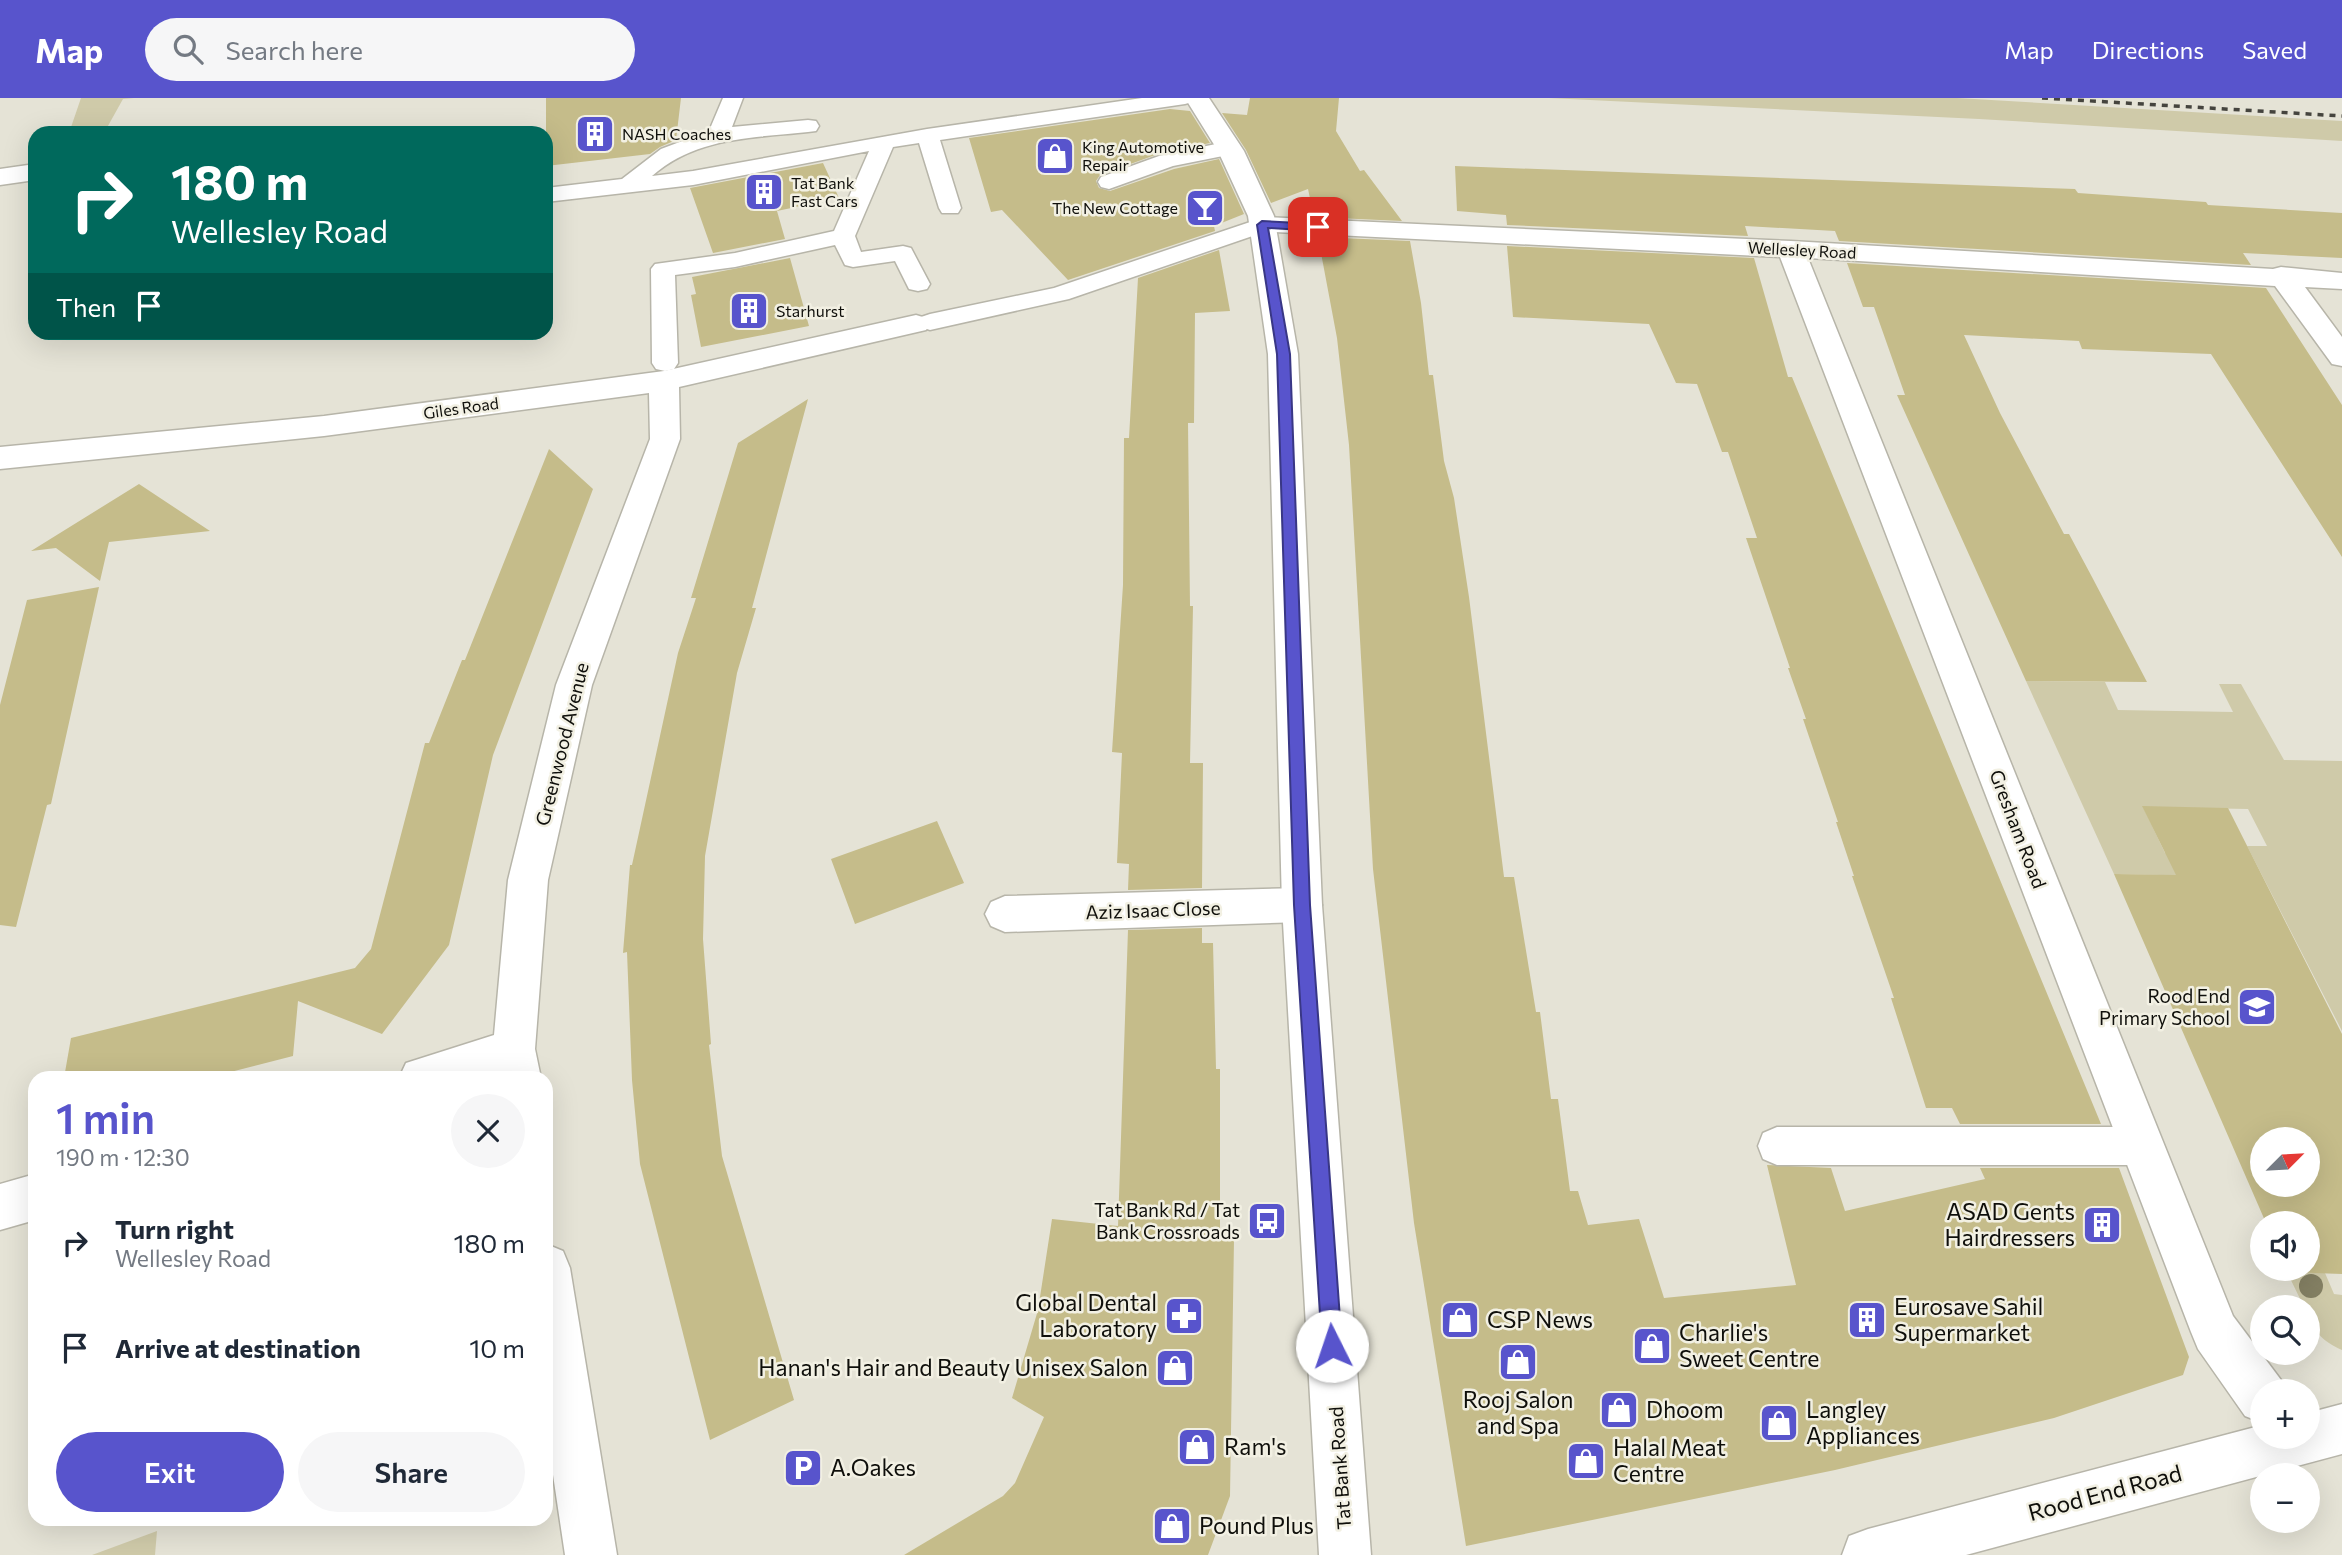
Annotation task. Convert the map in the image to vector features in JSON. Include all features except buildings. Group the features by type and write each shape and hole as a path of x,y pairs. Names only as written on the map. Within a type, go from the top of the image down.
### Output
{"street":[{"name":"Tat Bank Road","path":"1197,98 1230,148 1262,225 1283,354 1302,905 1345,1555"},
{"path":"0,177 28,173"},
{"name":"Wellesley Road","path":"1262,225 1791,249 2281,275 2342,281"},
{"name":"Gresham Road","path":"1791,249 2215,1332 2250,1380"},
{"path":"2281,275 2342,357"},
{"name":"Giles Road","path":"0,458 324,426 664,372 923,323"},
{"name":"Greenwood Avenue","path":"517,1064 528,880 574,685 665,439 664,372"},
{"name":"Aziz Isaac Close","path":"1005,914 1302,905"},
{"path":"469,1071 517,1064"},
{"path":"0,1207 28,1199"},
{"path":"553,1313 591,1555"},
{"name":"Rood End Road","path":"2320,1434 2342,1429"},
{"name":"Rood End Road","path":"1868,1555 2260,1449"}],"lane":[{"path":"718,135 733,98"},
{"path":"553,194 693,177 1080,98"},
{"path":"891,136 927,135 1185,98"},
{"path":"628,186 661,157 692,141 718,135 807,127"},
{"path":"927,135 950,208"},
{"path":"891,136 843,236 853,260 903,253 918,284"},
{"path":"1109,182 1167,161 1230,148"},
{"path":"923,323 1060,295 1262,225"},
{"path":"664,372 663,269 735,260 843,236"},
{"path":"1777,1146 2142,1146"}],"shaded area":[{"path":"81,98 134,98 123,99 108,126 71,126"},
{"path":"1549,98 1957,98 2342,121 2342,141 1979,119"},
{"path":"2026,681 2105,682 2118,710 2233,712 2219,684 2241,684 2284,760 2342,761 2342,1031 2247,846 2267,846 2248,809 2143,807 2165,853 2198,854 2208,876 2114,874"},
{"path":"2320,1273 2325,1273 2334,1294 2342,1295 2342,1350 2320,1336 2320,1295 2298,1295 2291,1281 2320,1281"},
{"path":"157,1531 155,1555 92,1555"}],"railway":[{"path":"2042,98 2342,116"}],"place":[{"name":"NASH Coaches","path":"595,134"},
{"name":"King Automotive Repair","path":"1055,156"},
{"name":"Tat Bank Fast Cars","path":"764,192"},
{"name":"The New Cottage","path":"1205,208"},
{"name":"Starhurst","path":"749,311"},
{"name":"Rood End Primary School","path":"2257,1007"},
{"name":"Tat Bank Rd / Tat Bank Crossroads","path":"1267,1221"},
{"name":"ASAD Gents Hairdressers","path":"2102,1225"},
{"name":"Global Dental Laboratory","path":"1184,1316"},
{"name":"CSP News","path":"1460,1320"},
{"name":"Eurosave Sahil Supermarket","path":"1867,1320"},
{"name":"Charlie's Sweet Centre","path":"1652,1346"},
{"name":"Rooj Salon and Spa","path":"1518,1362"},
{"name":"Hanan's Hair and Beauty Unisex Salon","path":"1175,1368"},
{"name":"Dhoom","path":"1619,1410"},
{"name":"Langley Appliances","path":"1779,1423"},
{"name":"Ram's","path":"1197,1447"},
{"name":"Halal Meat Centre","path":"1586,1461"},
{"name":"A.Oakes","path":"803,1468"},
{"name":"Pound Plus","path":"1172,1526"}],"route":[{"path":"1318,227 1262,225 1283,354 1302,905 1332,1346"}]}
